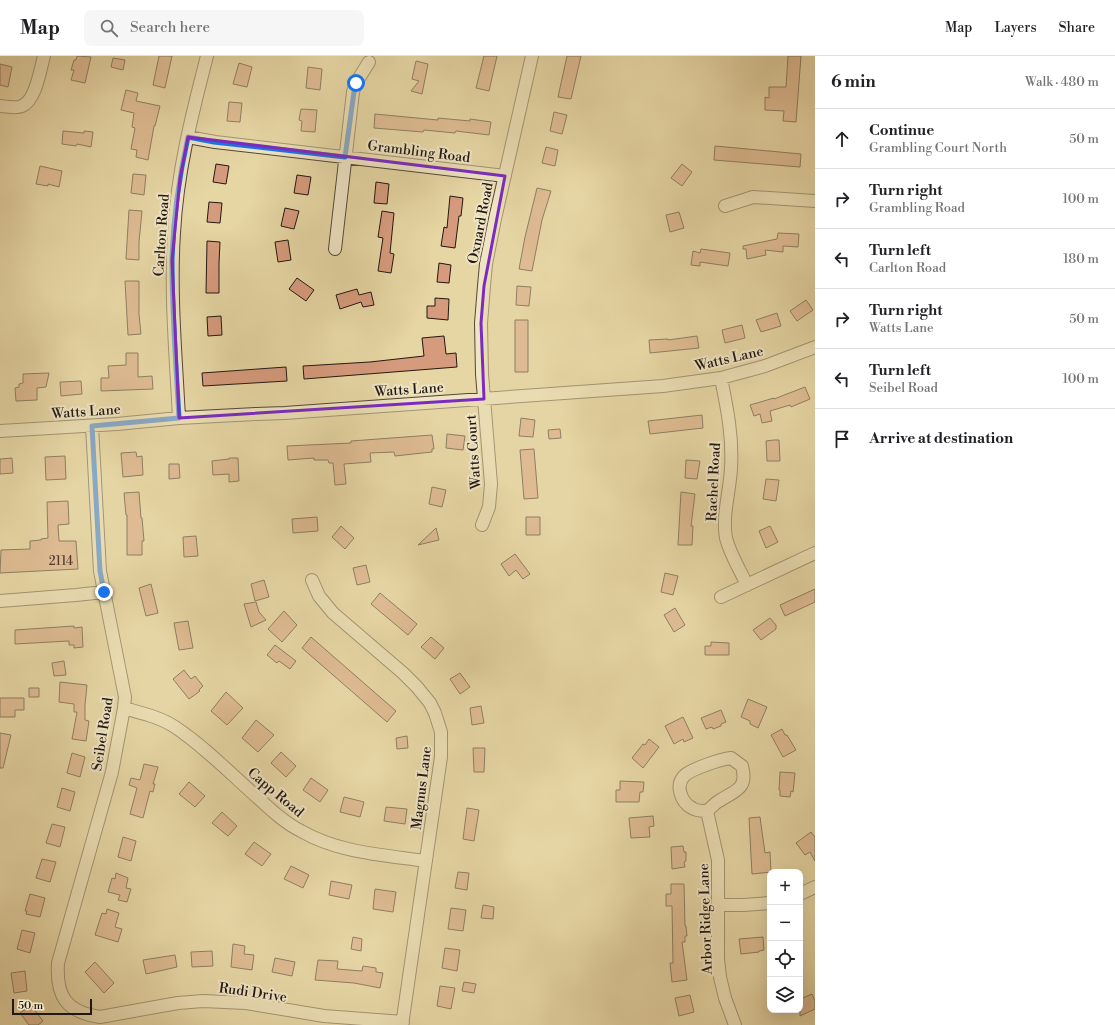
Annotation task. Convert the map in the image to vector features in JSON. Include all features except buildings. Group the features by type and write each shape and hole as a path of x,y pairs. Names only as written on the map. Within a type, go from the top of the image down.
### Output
{"street":[{"path":"0,106 21,107 26,104 35,90 44,56"},
{"name":"Carlton Road","path":"179,418 173,299 172,260 174,231 180,178 206,56"},
{"name":"Oxnard Road","path":"484,398 481,323 484,286 493,227 532,56"},
{"path":"335,249 354,92 356,83 369,62"},
{"name":"Grambling Road","path":"188,137 214,142 504,176"},
{"path":"725,206 753,197 815,202"},
{"name":"Watts Lane","path":"0,431 92,426 179,418 285,413 663,386 721,378 765,366 815,347"},
{"name":"Rachel Road","path":"721,378 732,451 731,475 725,517 726,539 747,585"},
{"name":"Watts Court","path":"482,525 489,507 491,484 484,398"},
{"name":"Seibel Road","path":"92,426 100,571 124,697 124,708 112,772 58,962 58,984 63,997 70,1005 87,1015 100,1017"},
{"path":"721,597 815,553"},
{"name":"Magnus Lane","path":"312,580 324,604 417,687 430,703 441,732 441,757 403,1023"},
{"path":"0,601 104,592"},
{"name":"Capp Road","path":"124,708 149,715 175,727 196,742 270,809 288,823 312,838 331,845 352,850 426,861"},
{"path":"731,758 742,766 745,776 740,787 731,795 718,801 707,811 692,809 682,798 679,787 685,776 702,766 721,759 731,758"},
{"name":"Arbor Ridge Lane","path":"707,811 718,860 718,959 720,977 725,998 735,1025"},
{"path":"803,892 815,886"},
{"path":"718,905 758,905 767,904"},
{"name":"Rudi Drive","path":"100,1017 178,1003 224,1001 324,1016 403,1023"}],"highlighted area":[{"path":"188,137 505,176 484,286 481,323 484,399 179,418 172,260 180,178"}],"route":[{"path":"104,592 100,571 92,426 179,418 172,260 180,178 188,137 214,142 345,157 356,83"}]}
